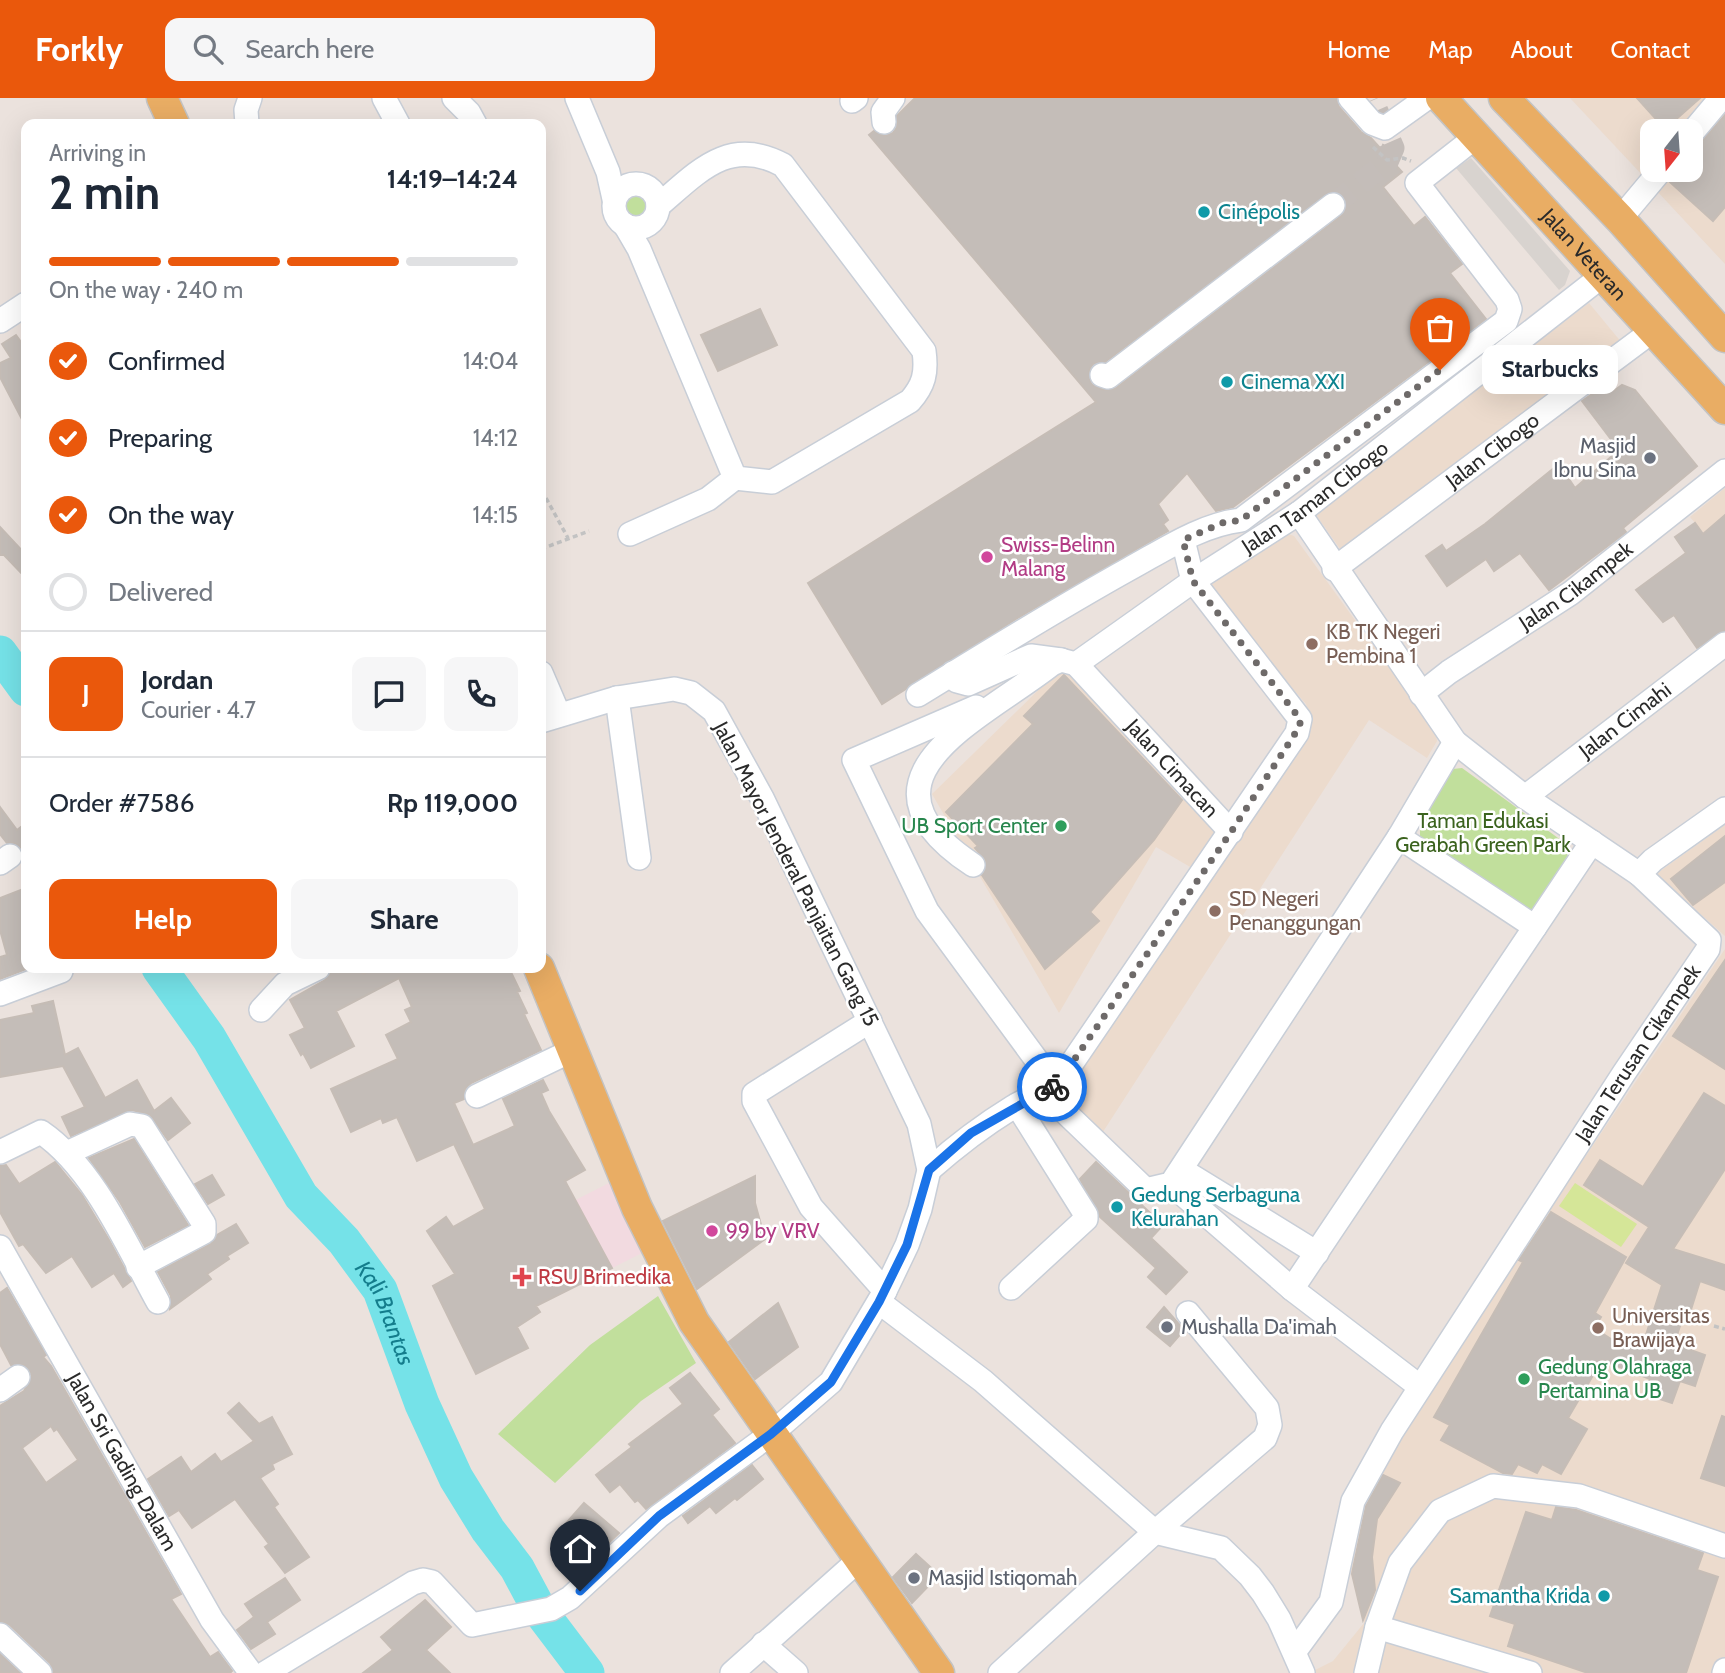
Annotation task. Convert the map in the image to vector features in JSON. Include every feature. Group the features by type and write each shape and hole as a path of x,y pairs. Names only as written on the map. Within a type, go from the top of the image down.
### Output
{"main road":[{"path":"162,98 172,119"},
{"name":"Jalan Veteran","path":"1441,98 1651,332 1725,410"},
{"path":"1504,98 1620,219 1725,337"},
{"path":"541,973 637,1208 694,1322 939,1673"}],"street":[{"path":"247,119 250,98"},
{"path":"384,98 395,119"},
{"path":"454,98 472,119"},
{"path":"577,98 608,172 615,214 643,206 676,191 727,154 750,152 783,165 924,351 927,370 921,388 910,401 772,482 735,478 708,499 630,534"},
{"path":"884,122 883,112 892,98"},
{"path":"1365,99 1373,124 1385,128 1427,98"},
{"path":"1703,119 1721,98"},
{"path":"918,695 1062,607 1187,538 1222,523 1241,520 1510,316 1507,300 1417,185 1477,136"},
{"path":"608,172 643,206"},
{"path":"1620,219 1651,182"},
{"path":"1102,375 1108,377 1136,352 1333,205"},
{"path":"643,206 639,249 735,478"},
{"name":"Jalan Taman Cibogo","path":"1020,690 1299,513 1602,276"},
{"name":"Jalan Cibogo","path":"1334,569 1651,332"},
{"name":"Jalan Cikampek","path":"1421,694 1449,672 1571,593 1725,471"},
{"name":"Jalan Terusan Cikampek","path":"1295,1651 1331,1602 1353,1501 1419,1385 1708,949 1706,934 1639,874 1525,797 1455,742 1334,569 1299,513"},
{"path":"1187,538 1198,578 1300,719 1297,733 1231,832"},
{"name":"Jalan Cimahi","path":"1525,797 1725,644"},
{"path":"953,673 957,681 968,684 1031,656 1068,662"},
{"name":"Jalan Cimacan","path":"1050,1088 1231,832 1068,662"},
{"name":"Jalan Mayor Jenderal Panjaitan Gang 15","path":"550,718 617,698 674,689 697,697 714,711 762,797 919,1124 929,1170"},
{"path":"973,865 947,847 933,833 921,814 918,790 922,771 947,741 1020,690"},
{"path":"1020,690 854,760 927,911 1050,1088 1146,1190 1177,1177 1399,837 1455,742"},
{"path":"546,698 550,718"},
{"path":"617,698 639,858"},
{"path":"1639,874 1654,859 1725,809"},
{"path":"1399,837 1535,927"},
{"path":"1292,1289 1592,842"},
{"path":"0,994 56,973"},
{"path":"261,1010 285,984 308,973"},
{"path":"870,1021 754,1094 754,1101 811,1207 882,1297 983,1381 1155,1532 1221,1549 1251,1576 1279,1619 1303,1673"},
{"path":"477,1096 573,1049"},
{"path":"265,1673 412,1583 423,1580 432,1582 467,1623 482,1624 551,1609 580,1591 659,1516 771,1434 836,1376 882,1297 907,1245 929,1170 971,1133 1050,1088"},
{"path":"1011,1288 1086,1219 1017,1105"},
{"path":"67,1153 130,1124 142,1126 204,1224 204,1232 138,1267"},
{"path":"0,1152 41,1132 67,1153 89,1182 158,1302"},
{"path":"1177,1177 1317,1253"},
{"path":"1177,1177 1292,1289 1419,1385"},
{"name":"Jalan Sri Gading Dalam","path":"0,1247 212,1620 251,1673"},
{"path":"1000,1673 1155,1532 1265,1438 1270,1425 1268,1408 1188,1313"},
{"path":"1366,1673 1377,1627 1400,1563 1440,1511 1493,1486 1579,1496 1725,1546"},
{"path":"733,1673 860,1559"},
{"path":"1377,1627 1530,1673"},
{"path":"0,1635 40,1673"},
{"path":"763,1644 796,1673"}],"path":[{"path":"546,498 568,538"},
{"path":"546,547 589,531"},
{"path":"1713,1325 1725,1329"}],"shaded area":[{"path":"1570,98 1714,98 1697,119 1640,119 1640,173"},
{"path":"1725,107 1725,264 1656,190 1663,182 1703,182 1703,134"},
{"path":"1471,158 1570,271 1565,285 1559,290 1456,168"},
{"path":"1589,303 1622,343 1343,553 1314,512"},
{"path":"1725,488 1725,558 1690,517"},
{"path":"1286,533 1294,536 1436,732 1437,741 1427,758 1369,720 1099,1138 1058,1100 1311,723 1306,704 1217,602 1207,586 1212,580"},
{"name":"UB Sport Center","path":"1063,666 1223,834 1197,871 1156,847 1059,1013 932,794"},
{"path":"1725,825 1725,936 1656,874"},
{"name":"Universitas Brawijaya","path":"1725,949 1725,1673 1309,1673 1333,1661 1364,1623 1349,1565 1350,1525 1423,1398"},
{"name":"RSU Brimedika","path":"609,1183 644,1252 537,1306 540,1312 517,1327 528,1348 476,1374 433,1286 498,1252 493,1242"}],"green space":[{"path":"635,193 644,197 648,206 644,215 635,219 626,215 622,206 626,197"},
{"name":"Taman Edukasi Gerabah Green Park","path":"1462,768 1565,843 1568,851 1564,869 1533,909 1524,909 1420,838 1420,826 1453,769"},
{"path":"1575,1183 1637,1224 1621,1247 1559,1206"},
{"path":"658,1296 696,1363 641,1401 555,1483 498,1434 590,1345"}],"building":[{"path":"915,98 1336,98 1339,107 1361,132 1371,138 1402,172 1383,187 1414,226 1425,217 1462,264 1450,273 1486,319 1233,507 1216,511 1187,473 1158,504 1168,520 1163,524 1168,531 1016,619 882,704 808,583 1096,402 869,135 874,131 885,136 893,133 897,127 897,116","holes":["1332,191 1339,192 1347,203 1341,216 1116,388 1104,390 1091,384 1089,371 1093,364 1105,362"]},
{"path":"1637,98 1700,98 1676,119 1656,119"},
{"path":"1725,115 1725,207 1713,221 1670,182 1703,182 1703,140"},
{"path":"760,309 777,345 718,371 701,335"},
{"path":"16,335 21,342 21,417 0,377 0,363 11,358 2,344"},
{"path":"1610,382 1615,390 1622,385 1635,390 1697,466 1623,528 1626,532 1549,590 1520,553 1494,571 1486,559 1447,586 1426,556 1442,545 1446,551 1485,524 1559,464 1575,488 1619,450 1582,401"},
{"path":"1725,515 1725,630 1697,648 1674,615 1663,622 1636,590 1686,553 1675,537 1695,523 1703,534"},
{"path":"0,527 21,550 21,573 4,555 0,555"},
{"name":"UB Sport Center","path":"1064,675 1182,800 1154,840 1090,912 1099,921 1045,969 982,875 986,861 975,848 978,846 946,812 1033,724 1024,716"},
{"path":"0,807 17,830 21,827 21,848 15,843 7,843 0,834"},
{"path":"1725,836 1725,882 1693,905 1671,879"},
{"path":"21,890 21,971 0,979 0,957 7,955 0,930 0,898"},
{"path":"1725,960 1725,1069 1673,1036"},
{"path":"329,973 511,973 520,991 517,992 527,1013 524,1014 541,1050 471,1083 465,1089 464,1099 454,1103 473,1145 515,1126 503,1099 543,1080 548,1090 541,1093 549,1111 585,1170 565,1181 612,1268 536,1306 540,1312 517,1327 528,1348 476,1374 433,1286 455,1274 427,1231 446,1217 453,1227 485,1209 454,1144 417,1161 397,1117 383,1123 381,1118 351,1132 331,1089 398,1059 386,1035 411,1022 405,1010 412,1007 399,978 336,1011 354,1046 311,1068 290,1035 305,1028 290,1000 325,980"},
{"path":"53,1001 65,1055 78,1048 105,1098 137,1080 154,1111 171,1098 190,1123 168,1140 150,1115 132,1110 71,1136 62,1117 85,1107 63,1066 0,1077 0,1020 34,1013 32,1006"},
{"path":"1704,1093 1725,1106 1725,1169 1673,1249 1725,1265 1725,1290 1700,1281 1689,1316 1684,1314 1674,1344 1705,1355 1695,1386 1680,1381 1672,1403 1645,1394 1650,1379 1602,1360 1568,1418 1587,1429 1561,1474 1542,1464 1537,1473 1518,1464 1512,1474 1503,1473 1441,1440 1450,1425 1434,1417 1523,1262 1519,1260 1551,1212 1626,1257 1595,1313 1601,1317 1594,1328 1625,1348 1630,1336 1644,1341 1662,1285 1626,1263 1649,1227 1584,1185 1600,1160 1643,1187"},
{"path":"134,1139 188,1225 145,1247 120,1202 89,1158"},
{"path":"55,1162 82,1195 109,1240 131,1281 123,1287 114,1273 92,1287 72,1256 46,1273 23,1244 19,1246 0,1212 0,1166 6,1165 19,1184"},
{"name":"Gedung Serbaguna Kelurahan","path":"1096,1162 1163,1225 1151,1238 1187,1272 1166,1294 1148,1277 1156,1268 1100,1217 1080,1179"},
{"path":"212,1175 224,1195 208,1204 195,1184"},
{"name":"99 by VRV","path":"755,1176 755,1203 765,1239 697,1289 663,1221"},
{"path":"236,1224 248,1243 227,1256 229,1259 207,1274 211,1279 170,1309 171,1296 158,1272 211,1244 217,1235"},
{"path":"7,1288 46,1355 43,1357 51,1366 181,1594 171,1599 210,1657 218,1652 232,1671 230,1673 54,1673 50,1663 10,1625 0,1621 0,1406 24,1391 32,1376 24,1365 11,1365 0,1344 0,1293","holes":["51,1426 54,1431 57,1429 78,1460 46,1483 22,1448"]},
{"path":"778,1303 798,1347 755,1379 729,1342"},
{"name":"Mushalla Da'imah","path":"1164,1307 1184,1330 1170,1346 1147,1327"},
{"path":"690,1373 719,1409 712,1415 735,1443 646,1509 638,1500 635,1502 620,1484 610,1492 596,1475 632,1447 629,1444 683,1404 670,1388"},
{"path":"239,1403 259,1424 272,1417 292,1454 272,1464 274,1469 260,1478 278,1504 274,1507 309,1557 285,1573 265,1547 269,1544 235,1499 192,1528 179,1510 169,1516 148,1479 181,1457 191,1472 215,1454 221,1462 254,1441 228,1413"},
{"path":"1722,1416 1725,1417 1725,1486 1701,1478"},
{"path":"752,1465 763,1479 716,1513 710,1506 688,1523 683,1516"},
{"path":"1383,1475 1400,1483 1377,1519 1372,1557 1375,1590 1363,1620 1352,1574 1366,1506"},
{"path":"584,1503 619,1533 594,1557 561,1529"},
{"name":"Samantha Krida","path":"1556,1507 1576,1510 1703,1553 1697,1570 1718,1577 1686,1673 1588,1673 1508,1646 1515,1624 1490,1616 1526,1512 1552,1520"},
{"name":"Masjid Istiqomah","path":"916,1554 939,1575 912,1603 893,1577"},
{"path":"285,1578 300,1600 267,1622 275,1634 251,1649 237,1630 254,1617 245,1604"},
{"path":"425,1600 451,1627 426,1650 450,1673 363,1673 393,1650 381,1637"},
{"path":"0,1654 20,1673 0,1673"}],"waterway":[{"name":"Kali Brantas","path":"0,653 21,682"},
{"name":"Kali Brantas","path":"163,973 209,1038 301,1196 344,1241 380,1290 422,1404 456,1478 488,1530 517,1568 540,1611 587,1673"}],"tunnel":[{"path":"1333,205 1387,162 1393,148 1372,100"}],"way so far":[{"path":"1052,1087 1061,1079 1231,832 1300,726 1300,719 1193,581 1183,540 1222,523 1241,520 1440,370"}],"place":[{"name":"Cinépolis","path":"1204,212"},
{"name":"Starbucks","path":"1440,370"},
{"name":"Cinema XXI","path":"1227,382"},
{"name":"Masjid Ibnu Sina","path":"1650,458"},
{"name":"Swiss-Belinn Malang","path":"987,557"},
{"name":"KB TK Negeri Pembina 1","path":"1312,644"},
{"name":"UB Sport Center","path":"1061,826"},
{"name":"SD Negeri Penanggungan","path":"1215,911"},
{"name":"Gedung Serbaguna Kelurahan","path":"1117,1207"},
{"name":"99 by VRV","path":"712,1231"},
{"name":"RSU Brimedika","path":"522,1277"},
{"name":"Mushalla Da'imah","path":"1167,1327"},
{"name":"Universitas Brawijaya","path":"1598,1328"},
{"name":"Gedung Olahraga Pertamina UB","path":"1524,1379"},
{"name":"Masjid Istiqomah","path":"914,1578"},
{"name":"Samantha Krida","path":"1604,1596"}],"route":[{"path":"580,1591 659,1516 771,1434 831,1382 879,1302 907,1245 920,1209 929,1170 971,1133 1052,1087"}]}
